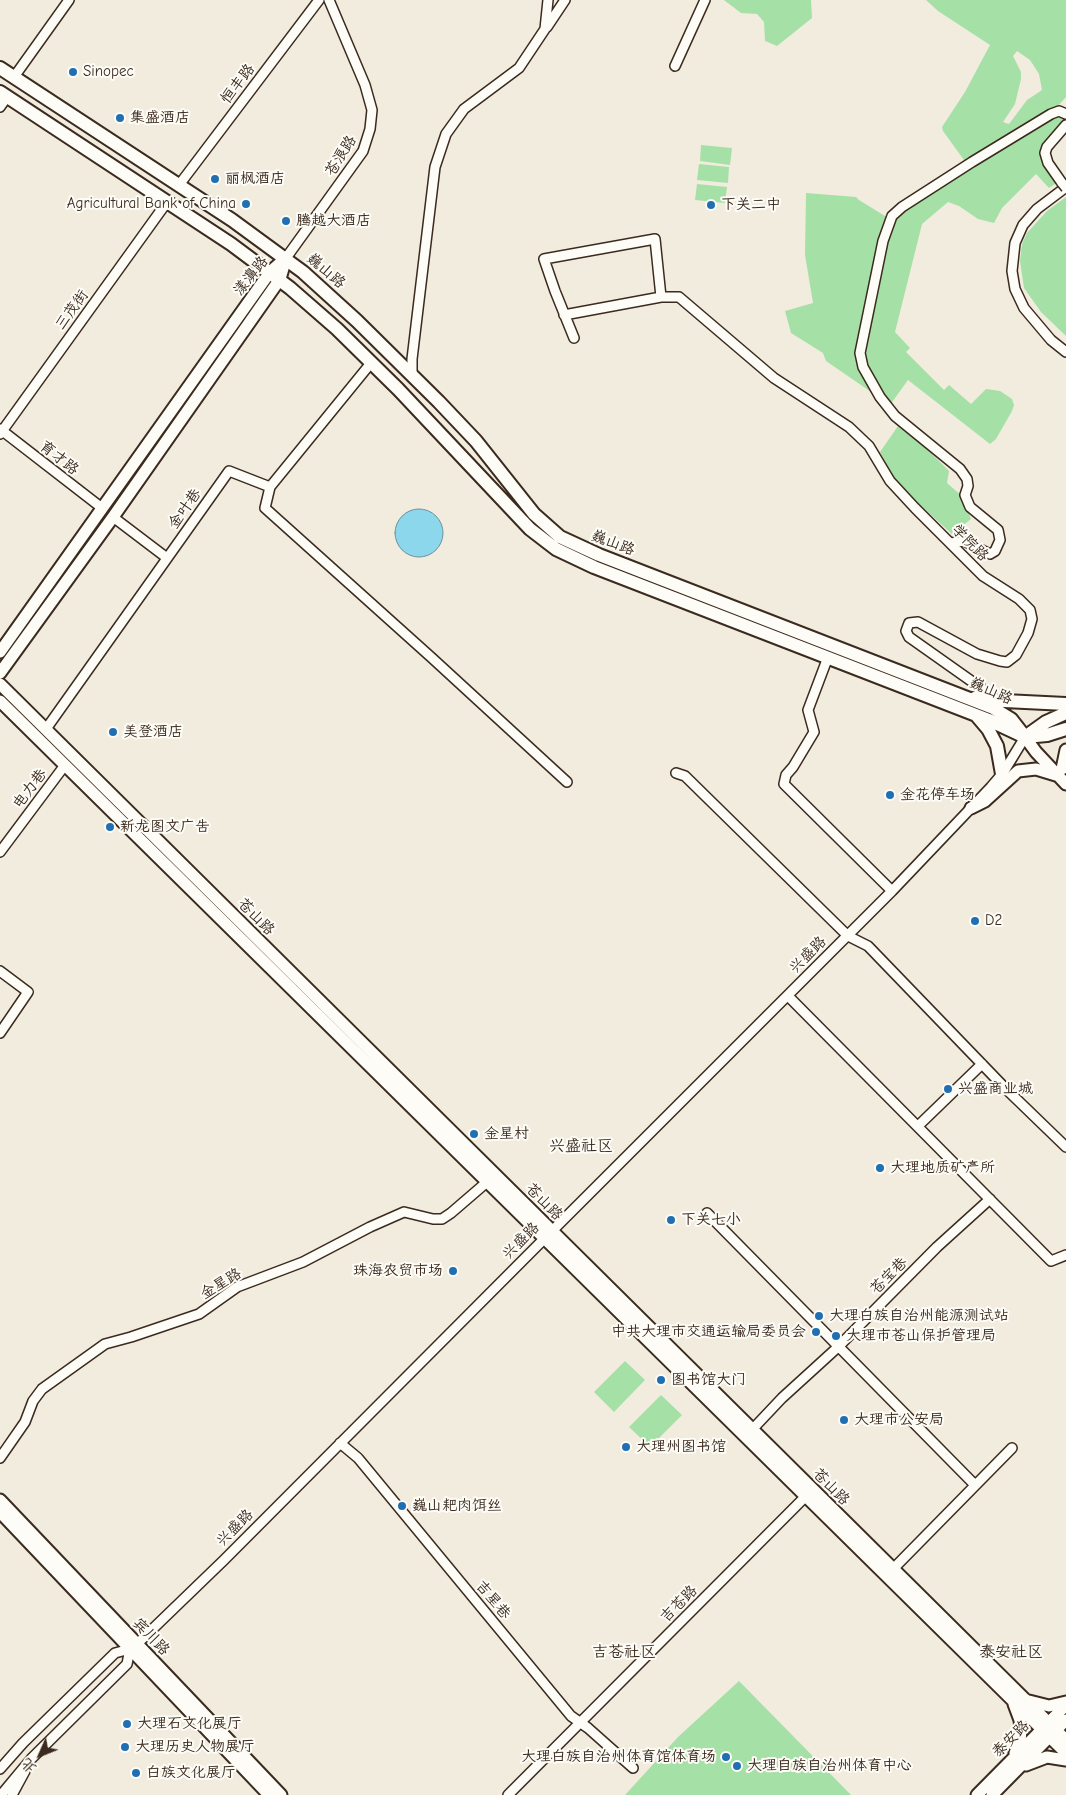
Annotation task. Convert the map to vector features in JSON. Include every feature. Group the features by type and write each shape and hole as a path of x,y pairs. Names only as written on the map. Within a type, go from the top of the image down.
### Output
{"highway":[{"name":"巍山路","path":"0,68 248,230 286,258 336,301 412,375 468,432 523,501 565,547 594,567 976,715 1025,737"},
{"name":"巍山路","path":"2,99 231,244 312,306 453,446 512,510 539,536 565,547 599,556 970,699 1007,715 1015,722 1025,737"},
{"path":"512,510 523,501"},
{"path":"970,699 1066,704"},
{"path":"1025,737 1046,722 1066,713"},
{"path":"976,715 995,741 1002,774"},
{"path":"1025,737 1047,735 1066,728"}],"main road":[{"name":"漾濞路","path":"0,673 113,517 286,258"},
{"name":"漾濞路","path":"0,652 102,508 275,276"},
{"name":"苍山路","path":"0,684 548,1235 749,1433 893,1569 1024,1698 1066,1752"},
{"name":"苍山路","path":"0,701 488,1182 548,1235"},
{"path":"1025,737 1036,752 1063,776"},
{"path":"1063,776 1066,750"},
{"path":"971,808 985,801 1018,771 1036,769 1063,776"},
{"name":"苍山路","path":"749,1433 808,1498 1009,1697 1049,1730 1066,1740"},
{"name":"宾川路","path":"0,1500 269,1795"},
{"name":"宾川路","path":"0,1512 281,1795"},
{"path":"1009,1697 1018,1712 1022,1730 1014,1765 1051,1757 1066,1760"},
{"path":"1024,1698 1045,1706 1066,1704"},
{"name":"泰安路","path":"977,1795 1014,1765 1049,1730 1066,1704"},
{"name":"泰安路","path":"1049,1730 1066,1720"},
{"name":"泰安路","path":"992,1795 1014,1765"}],"street":[{"path":"14,77 69,0"},
{"name":"恒丰路","path":"178,185 319,0"},
{"name":"苍浪路","path":"286,258 363,151 370,129 372,110 365,85 329,0"},
{"path":"545,29 548,0"},
{"path":"412,375 412,360 435,167 446,134 464,109 519,68 565,0"},
{"path":"675,66 705,0"},
{"path":"951,544 964,541 990,554 995,551 1000,540 998,530 970,507 965,495 968,486 967,478 960,469 895,416 880,397 863,367 860,353 882,241 892,216 902,207 1051,114 1059,111 1066,114"},
{"path":"1066,124 1047,147 1045,153 1048,163 1065,186 1047,200 1028,219 1015,243 1012,264 1013,282 1020,302 1045,333 1066,352"},
{"name":"三茂街","path":"1,431 167,202"},
{"path":"564,315 661,297 655,239 544,259 564,315 574,338"},
{"name":"学院路","path":"661,297 679,296 774,378 849,427 869,446 890,481 951,544 983,576 1019,599 1030,610 1032,619 1028,633 1016,655 1007,662 977,654 918,622 908,622 906,631 909,637 984,690"},
{"path":"371,363 270,487 265,508 567,782"},
{"name":"育才路","path":"1,431 102,508"},
{"name":"金叶巷","path":"46,729 229,471 270,487"},
{"path":"113,517 167,558"},
{"path":"828,657 808,710 814,732 793,768 786,775 784,784 892,892"},
{"path":"970,699 984,690 1002,702"},
{"name":"兴盛路","path":"1,1795 31,1758 126,1664 134,1646 224,1560 892,892 1002,774 1025,737"},
{"name":"电力巷","path":"0,852 65,766"},
{"path":"676,773 685,776 848,936 868,946 982,1064 1066,1147"},
{"path":"0,971 28,992 0,1033"},
{"path":"788,996 1051,1261 1066,1255"},
{"path":"918,1126 982,1064"},
{"name":"金星路","path":"0,1458 25,1422 33,1400 42,1389 104,1344 132,1337 200,1314 237,1287 302,1262 404,1212 433,1219 442,1218 451,1213 488,1182"},
{"name":"苍宝巷","path":"749,1433 782,1398 838,1347 937,1247 990,1199"},
{"path":"707,1213 975,1485"},
{"name":"吉星巷","path":"340,1443 358,1458 572,1716 633,1768"},
{"path":"893,1569 1012,1448"},
{"name":"吉苍路","path":"508,1795 582,1724 808,1498"},
{"name":"兴盛路","path":"1,1767 115,1653 134,1646"},
{"name":"吉苍路","path":"516,1795 582,1724"},
{"path":"12,1795 31,1758"}],"green space":[{"path":"724,0 811,0 812,18 777,46 765,41 764,22 757,14 741,13"},
{"path":"926,0 1066,0 1066,97 1057,107 1064,120 1045,141 1040,153 1058,182 1049,188 1036,174 1002,208 994,223 978,219 959,206 948,202 922,224 895,332 910,348 906,352 944,390 949,385 971,404 986,389 1000,391 1012,399 1014,405 1012,411 996,439 990,444 908,380 890,405 826,361 823,353 791,333 785,311 813,303 805,255 806,193 856,197 885,216 895,218 902,210 969,167 942,127 965,92 990,45 938,11","holes":["1017,51 1030,60 1039,74 1042,90 1027,100 1009,124 1003,122 1015,104 1021,79 1021,72 1013,56"]},
{"path":"701,145 732,148 730,165 700,161"},
{"path":"699,164 729,167 728,183 697,180"},
{"path":"697,184 727,187 725,203 695,200"},
{"path":"1066,197 1066,336 1041,312 1024,288 1020,261 1022,244 1027,233 1047,211"},
{"path":"898,426 928,450 949,471 947,483 962,496 971,519 952,534 898,485 880,452"},
{"path":"625,1361 645,1380 614,1412 594,1392"},
{"path":"661,1395 682,1415 650,1447 629,1427"},
{"name":"大理自族自治州体育中心","path":"739,1681 851,1795 625,1795 678,1737"}],"water":[{"path":"414,509 424,509 436,516 443,528 443,538 436,550 424,557 414,557 406,553 399,546 395,538 395,528 399,520 406,513"}],"place":[{"name":"Sinopec","path":"73,72"},
{"name":"集盛酒店","path":"120,118"},
{"name":"丽枫酒店","path":"215,179"},
{"name":"Agricultural Bank of China","path":"246,204"},
{"name":"下关二中","path":"711,205"},
{"name":"腾越大酒店","path":"286,221"},
{"name":"美登酒店","path":"113,732"},
{"name":"金花停车场","path":"890,795"},
{"name":"新龙图文广告","path":"110,827"},
{"name":"D2","path":"975,921"},
{"name":"兴盛商业城","path":"948,1089"},
{"name":"金星村","path":"474,1134"},
{"name":"大理地质矿产所","path":"880,1168"},
{"name":"下关七小","path":"671,1220"},
{"name":"珠海农贸市场","path":"453,1271"},
{"name":"大理白族自治州能源测试站","path":"819,1316"},
{"name":"中共大理市交通运输局委员会","path":"816,1332"},
{"name":"大理市苍山保护管理局","path":"836,1336"},
{"name":"图书馆大门","path":"661,1380"},
{"name":"大理市公安局","path":"844,1420"},
{"name":"大理州图书馆","path":"626,1447"},
{"name":"巍山耙肉饵丝","path":"402,1506"},
{"name":"大理石文化展厅","path":"127,1724"},
{"name":"大理历史人物展厅","path":"125,1747"},
{"name":"大理白族自治州体育馆体育场","path":"726,1757"},
{"name":"大理自族自治州体育中心","path":"737,1766"},
{"name":"白族文化展厅","path":"136,1773"}],"district":[{"name":"兴盛社区","path":"581,1146"},
{"name":"吉苍社区","path":"624,1652"},
{"name":"泰安社区","path":"1011,1652"}]}
